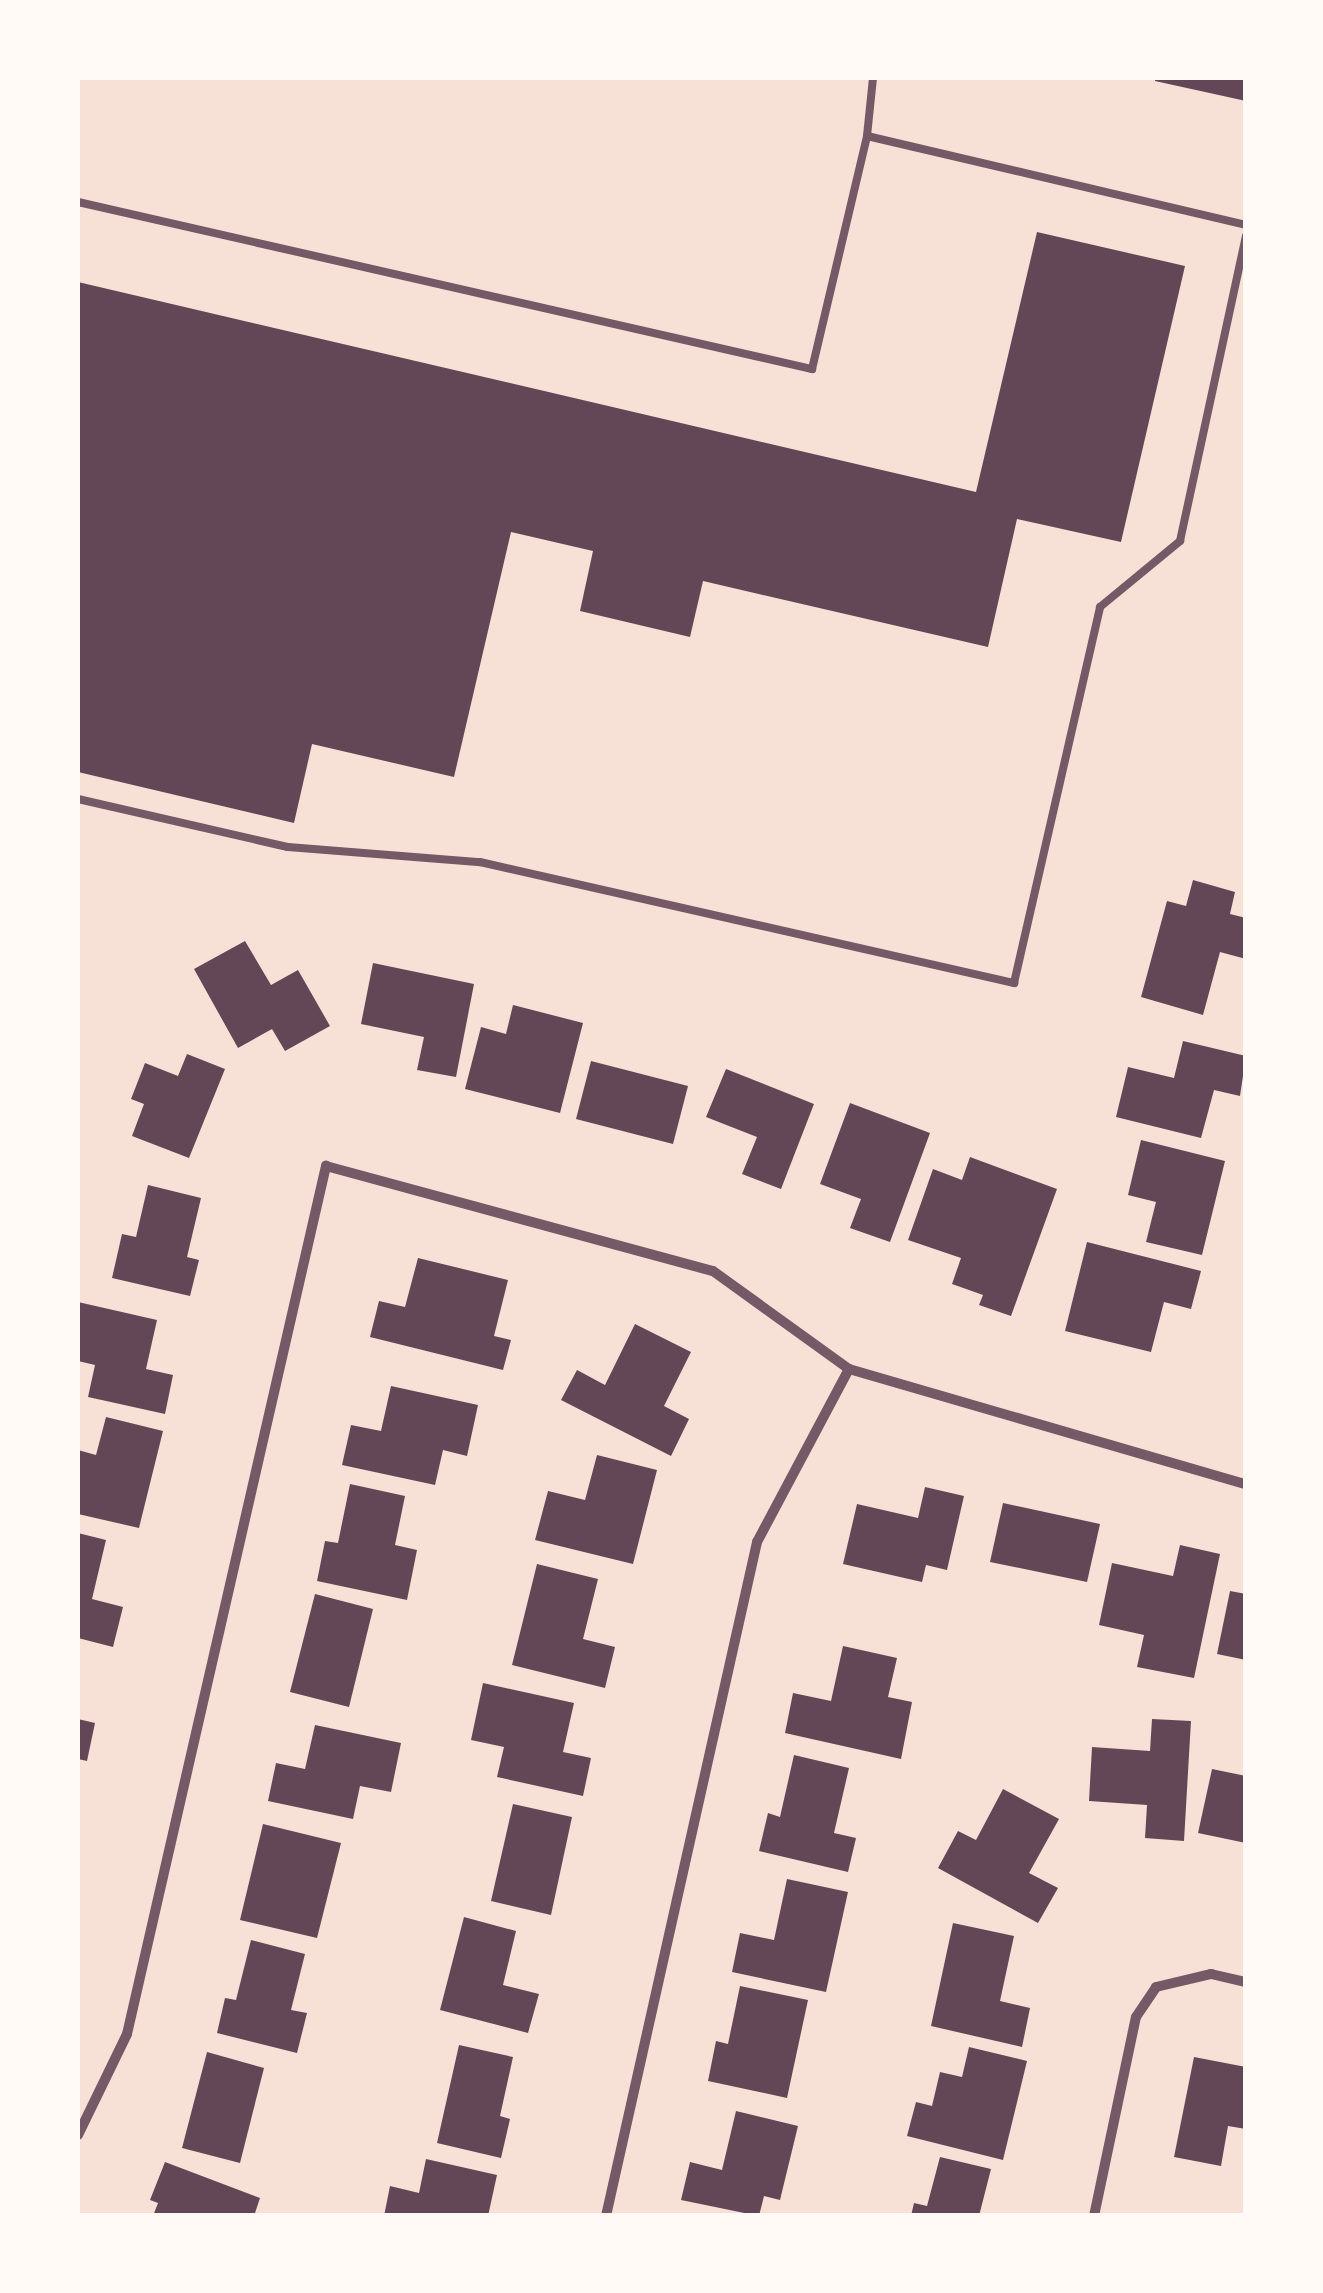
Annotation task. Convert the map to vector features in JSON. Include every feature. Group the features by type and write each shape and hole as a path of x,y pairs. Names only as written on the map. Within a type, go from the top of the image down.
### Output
{"street":[{"path":"78,2135 97,2103 127,2034 326,1166 713,1272 849,1369 1246,1484"},
{"path":"606,2216 757,1542 849,1369"},
{"path":"1094,2216 1136,2017 1156,1987 1211,1974 1246,1982"}],"lane":[{"path":"78,202 812,369 866,136 873,78"},
{"path":"866,136 1246,225"},
{"path":"78,799 288,847 480,862 1014,983 1100,607 1180,541 1246,236"}],"building":[{"path":"1246,78 1246,101 1155,81"},
{"path":"1037,232 1185,266 1121,542 1017,519 988,647 703,581 690,637 580,611 593,551 511,532 454,777 312,744 294,823 78,772 78,282 976,492"},
{"path":"1193,880 1235,892 1230,914 1246,918 1246,959 1220,952 1203,1015 1141,997 1167,901 1186,906"},
{"path":"245,941 271,985 298,970 330,1026 285,1051 272,1029 238,1048 194,969"},
{"path":"373,963 474,984 456,1077 417,1070 424,1037 361,1024"},
{"path":"513,1005 583,1023 560,1113 465,1089 481,1027 506,1034"},
{"path":"1183,1041 1246,1056 1240,1096 1214,1090 1201,1138 1116,1117 1128,1067 1174,1078"},
{"path":"187,1054 225,1069 189,1158 132,1136 144,1104 131,1099 145,1063 178,1076"},
{"path":"591,1061 688,1086 673,1144 576,1119"},
{"path":"726,1069 814,1104 781,1189 742,1174 757,1137 706,1117"},
{"path":"850,1103 930,1133 890,1242 850,1228 861,1199 820,1184"},
{"path":"1141,1140 1225,1161 1202,1255 1146,1242 1156,1202 1128,1195"},
{"path":"970,1157 1057,1189 1011,1316 979,1305 983,1295 952,1284 961,1258 908,1240 933,1169 962,1180"},
{"path":"148,1185 201,1198 187,1257 199,1260 190,1296 112,1278 122,1234 136,1237"},
{"path":"1087,1242 1201,1271 1191,1309 1164,1302 1151,1352 1065,1331"},
{"path":"418,1258 508,1280 494,1336 511,1340 503,1370 370,1337 379,1301 405,1307"},
{"path":"78,1302 157,1320 146,1369 173,1375 165,1414 88,1397 95,1365 78,1361"},
{"path":"635,1324 691,1352 664,1406 689,1419 671,1456 561,1400 577,1370 605,1385"},
{"path":"391,1386 478,1405 467,1456 443,1450 435,1485 342,1465 351,1425 381,1431"},
{"path":"106,1417 163,1431 139,1528 78,1514 78,1450 96,1455"},
{"path":"597,1455 657,1470 633,1564 535,1540 548,1491 585,1500"},
{"path":"350,1484 405,1496 395,1545 417,1550 407,1600 317,1581 325,1541 338,1543"},
{"path":"925,1487 964,1496 947,1570 926,1565 922,1582 843,1564 857,1504 918,1518"},
{"path":"1003,1503 1100,1524 1087,1582 990,1562"},
{"path":"78,1533 106,1540 92,1599 123,1607 113,1647 78,1638"},
{"path":"1180,1545 1220,1554 1194,1678 1137,1667 1144,1635 1099,1625 1112,1563 1173,1576"},
{"path":"537,1564 598,1579 583,1639 615,1647 605,1688 512,1665"},
{"path":"1230,1591 1246,1594 1246,1660 1217,1654"},
{"path":"315,1594 373,1609 349,1707 290,1692"},
{"path":"843,1646 897,1658 888,1697 912,1702 901,1759 785,1733 793,1693 831,1701"},
{"path":"483,1683 574,1703 563,1752 591,1758 583,1796 497,1777 504,1747 471,1740"},
{"path":"78,1719 95,1723 87,1761 78,1759"},
{"path":"1152,1719 1191,1721 1184,1841 1145,1838 1147,1805 1089,1801 1092,1747 1150,1751"},
{"path":"315,1725 401,1743 391,1792 360,1786 353,1819 268,1801 276,1763 305,1769"},
{"path":"794,1755 849,1768 834,1833 856,1838 848,1872 759,1851 768,1813 780,1817"},
{"path":"1212,1769 1246,1776 1246,1843 1198,1833"},
{"path":"1003,1789 1059,1819 1029,1873 1058,1888 1038,1923 938,1868 958,1831 976,1840"},
{"path":"513,1804 572,1817 551,1915 491,1901"},
{"path":"263,1824 341,1843 317,1938 240,1920"},
{"path":"787,1879 848,1892 826,1992 732,1972 740,1933 774,1940"},
{"path":"464,1917 516,1931 503,1985 539,1994 528,2033 440,2010"},
{"path":"953,1923 1014,1936 1000,2001 1030,2008 1022,2047 931,2026"},
{"path":"251,1940 305,1954 291,2010 307,2013 297,2053 217,2033 225,1998 236,2000"},
{"path":"740,1986 808,2000 787,2098 708,2081 716,2041 728,2044"},
{"path":"459,2045 513,2057 500,2116 510,2119 501,2158 437,2143"},
{"path":"969,2047 1027,2061 1003,2160 907,2136 916,2102 932,2106 940,2072 962,2077"},
{"path":"207,2052 264,2068 240,2163 182,2148"},
{"path":"1194,2057 1246,2067 1246,2129 1228,2126 1221,2166 1174,2157"},
{"path":"736,2111 798,2126 780,2200 764,2196 759,2216 681,2200 690,2162 722,2170"},
{"path":"940,2157 991,2169 979,2216 911,2216 914,2203 927,2206"},
{"path":"426,2159 497,2175 488,2216 384,2216 390,2186 419,2193"},
{"path":"165,2162 260,2198 254,2216 153,2216 158,2203 150,2200"}]}
